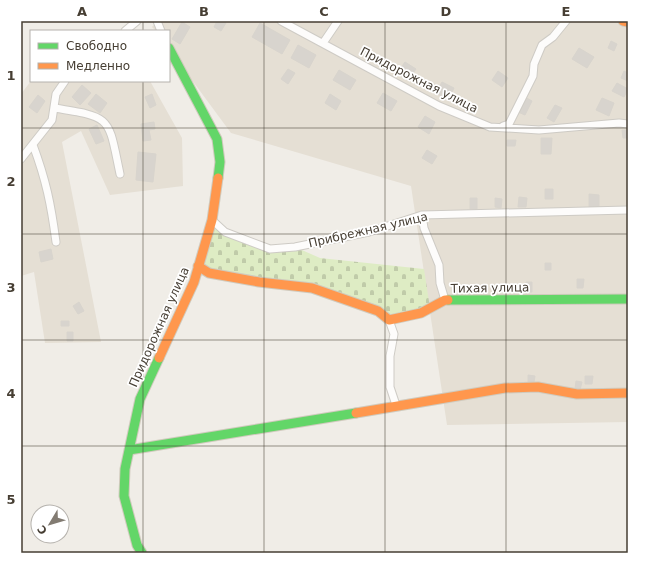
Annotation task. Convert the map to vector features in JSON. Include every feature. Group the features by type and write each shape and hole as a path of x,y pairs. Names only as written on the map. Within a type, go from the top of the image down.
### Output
{"street":[{"path":"126,30 137,21"},
{"name":"Придорожная улица","path":"281,21 439,106 477,123 490,127 539,130 628,123"},
{"path":"323,43 338,21"},
{"path":"500,127 509,124 533,76 534,64 542,45 553,37 566,21"},
{"path":"623,21 628,22"},
{"name":"Придорожная улица","path":"142,553 137,545 124,496 125,469 140,399 194,282 212,220 220,162 217,139 170,50"},
{"path":"21,158 52,120 56,94 64,82"},
{"path":"54,108 89,114 103,120 111,131 120,174"},
{"path":"33,145 50,196 56,242"},
{"name":"Прибрежная улица","path":"212,220 225,232 270,249 295,247 369,232 422,215 628,210"},
{"path":"422,215 424,228 439,264 440,283 445,300"},
{"path":"198,266 209,273 260,282 312,288 378,311 389,320 394,334 390,356 390,387 396,405"},
{"name":"Тихая улица","path":"389,320 421,313 445,300 628,299"},
{"path":"129,450 505,388 538,386 577,394 628,393"}],"shaded area":[{"path":"157,21 628,21 628,422 447,425 411,186 231,133 170,50 170,30 155,30 152,27"},
{"path":"30,82 151,82 182,138 183,186 110,195 81,131 62,142 101,342 45,343 34,272 21,276 21,94"}],"green space":[{"path":"212,220 225,232 270,249 295,247 320,258 424,269 430,308 389,320 342,298 198,266"}],"building":[{"path":"217,21 226,23 221,31 214,27"},
{"path":"182,22 190,27 180,44 172,39"},
{"path":"260,23 290,40 282,54 252,37"},
{"path":"611,41 617,44 614,51 608,48"},
{"path":"298,45 316,55 309,68 291,58"},
{"path":"579,48 594,57 587,68 572,59"},
{"path":"405,62 416,69 409,79 398,72"},
{"path":"288,69 295,73 288,84 281,79"},
{"path":"339,70 356,80 350,90 333,80"},
{"path":"498,71 508,78 502,87 492,80"},
{"path":"624,71 628,73 628,81 621,78"},
{"path":"442,82 454,88 448,100 436,93"},
{"path":"617,83 628,89 624,97 612,91"},
{"path":"82,85 91,93 80,105 72,97"},
{"path":"383,93 397,101 391,111 377,103"},
{"path":"96,94 107,103 100,113 88,104"},
{"path":"152,94 156,105 150,108 145,97"},
{"path":"330,94 341,101 336,110 325,103"},
{"path":"38,95 45,101 37,113 29,107"},
{"path":"525,97 532,101 525,115 518,112"},
{"path":"602,98 614,103 609,116 596,110"},
{"path":"555,105 562,108 554,122 547,118"},
{"path":"425,116 435,122 429,134 418,127"},
{"path":"154,122 155,129 149,130 151,140 143,141 141,124"},
{"path":"97,125 104,141 96,144 89,129"},
{"path":"622,130 628,130 628,138 623,138"},
{"path":"541,138 552,138 551,154 541,154"},
{"path":"507,140 516,140 515,146 507,146"},
{"path":"427,150 437,156 432,164 422,158"},
{"path":"138,152 156,154 153,182 136,180"},
{"path":"545,189 553,189 553,199 545,199"},
{"path":"589,194 599,195 599,207 589,207"},
{"path":"519,197 527,198 526,207 518,207"},
{"path":"470,198 477,198 477,209 470,209"},
{"path":"495,198 502,199 501,208 495,207"},
{"path":"51,249 53,259 41,262 39,252"},
{"path":"545,263 551,263 551,270 545,270"},
{"path":"577,279 584,279 583,288 577,288"},
{"path":"526,282 532,282 532,292 526,292"},
{"path":"79,302 84,311 78,314 73,306"},
{"path":"61,321 69,321 69,326 61,326"},
{"path":"67,332 73,332 73,341 67,341"},
{"path":"528,375 535,376 534,382 528,382"},
{"path":"585,376 593,376 592,384 585,384"},
{"path":"576,381 582,382 580,390 575,389"}],"traffic: fast":[{"path":"170,50 217,139 220,162 218,178"},
{"path":"448,300 628,299"},
{"path":"142,553 137,545 124,496 125,469 140,399 159,358"},
{"path":"129,450 356,413"}],"traffic: slow":[{"path":"623,21 628,22"},
{"path":"159,358 194,282 212,220 218,178"},
{"path":"198,266 209,273 259,282 312,288 378,311 389,320 421,313 445,300 448,300"},
{"path":"356,413 505,388 538,387 577,394 628,393"}]}
